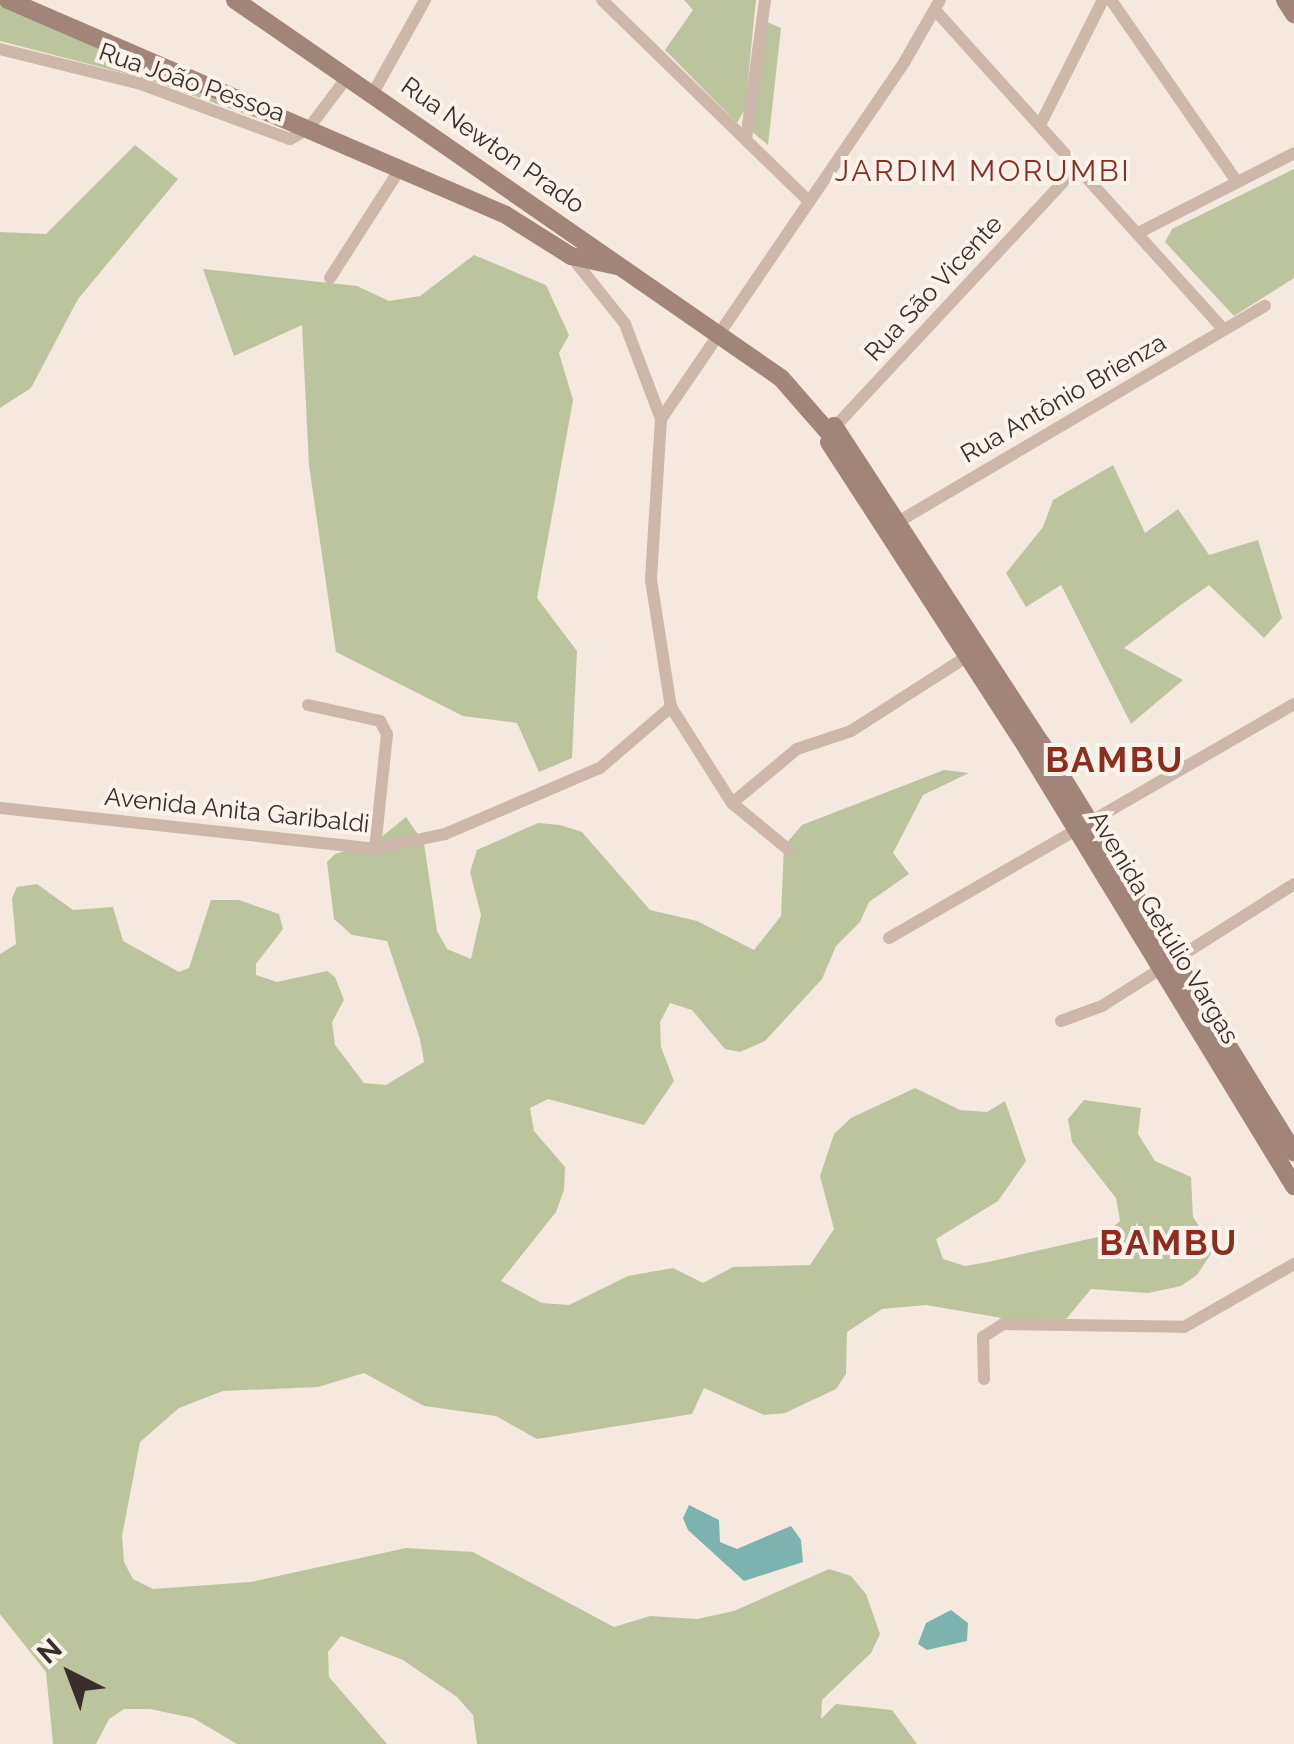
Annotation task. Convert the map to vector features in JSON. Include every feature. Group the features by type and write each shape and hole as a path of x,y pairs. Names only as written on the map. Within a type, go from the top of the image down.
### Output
{"street":[{"path":"8,0 481,204 571,256 623,266"},
{"name":"Rua Newton Prado","path":"235,0 720,334"},
{"path":"373,93 425,0"},
{"path":"602,0 809,201"},
{"path":"746,139 765,0"},
{"path":"1040,125 1107,0 1237,182"},
{"path":"1285,0 1294,14"},
{"path":"661,419 937,5 1076,168 1224,330"},
{"name":"Rua João Pessoa","path":"0,49 141,84 290,139 308,128"},
{"path":"308,128 348,76"},
{"path":"1138,233 1294,153"},
{"name":"Rua São Vicente","path":"831,434 1076,168"},
{"path":"330,278 400,169"},
{"path":"481,204 496,177"},
{"path":"571,256 626,324 661,419 651,580 672,707 732,803 789,850"},
{"name":"Rua Antônio Brienza","path":"892,526 1265,306"},
{"name":"Avenida Getúlio Vargas","path":"720,334 806,400 831,434 1035,746 1263,1119 1294,1186"},
{"path":"732,803 797,749 851,731 974,653"},
{"path":"308,704 380,722 388,734 375,848"},
{"path":"889,938 1294,704"},
{"name":"Avenida Anita Garibaldi","path":"0,808 375,848 445,834 600,768 672,707"},
{"path":"1060,1020 1102,1006 1294,884"},
{"name":"Avenida Getúlio Vargas","path":"1263,1119 1294,1152"},
{"path":"984,1378 983,1337 1003,1324 1184,1327 1294,1264"}],"green space":[{"path":"684,0 756,0 745,109 737,123 665,50 693,10"},
{"path":"0,4 291,130 143,78 0,41"},
{"path":"767,22 781,28 768,145 750,130"},
{"path":"135,145 178,179 78,299 31,388 0,408 0,232 46,234"},
{"path":"1294,169 1294,278 1234,316 1165,242 1172,229"},
{"path":"474,255 546,285 569,335 559,353 573,400 537,598 577,651 572,758 539,772 517,723 463,716 336,652 309,465 302,325 234,356 203,269 357,286 389,301 420,296"},
{"path":"1113,465 1145,533 1178,509 1209,555 1258,540 1282,618 1264,638 1209,585 1124,648 1183,680 1131,724 1061,585 1026,607 1006,573 1043,527 1053,500"},
{"path":"944,770 969,773 923,795 893,853 909,874 869,902 860,922 836,946 822,979 765,1041 740,1052 725,1049 692,1010 670,1003 660,1022 661,1047 674,1081 644,1125 548,1099 530,1108 534,1131 565,1167 564,1190 556,1212 501,1281 542,1303 569,1305 628,1276 673,1268 703,1283 733,1267 810,1265 834,1229 820,1176 834,1134 851,1118 915,1088 960,1110 987,1112 1005,1101 1026,1161 998,1201 936,1239 943,1259 965,1266 988,1262 1102,1236 1120,1221 1116,1198 1072,1142 1068,1119 1084,1100 1141,1108 1138,1134 1155,1161 1191,1177 1193,1217 1214,1249 1197,1275 1181,1286 1148,1293 1091,1289 1067,1318 1049,1326 926,1305 882,1309 847,1332 846,1374 836,1389 785,1413 764,1415 704,1388 692,1414 537,1439 496,1416 424,1406 364,1373 318,1387 223,1391 179,1408 140,1442 122,1536 124,1562 133,1579 153,1589 251,1582 406,1548 473,1552 614,1627 650,1616 697,1619 734,1611 829,1569 851,1576 866,1594 880,1634 871,1653 822,1700 821,1719 836,1704 892,1710 917,1744 477,1744 473,1715 457,1697 403,1660 341,1636 328,1652 329,1677 387,1744 237,1744 193,1718 150,1709 124,1709 109,1719 96,1744 53,1744 46,1672 0,1614 0,954 16,944 12,898 17,887 37,884 73,910 113,907 123,941 179,972 189,968 211,900 239,900 279,914 283,929 256,964 256,975 277,982 327,971 335,977 344,1000 332,1022 335,1045 364,1083 386,1085 424,1062 420,1039 387,941 352,935 334,919 327,862 335,854 374,843 406,817 424,843 437,931 447,949 471,959 481,915 470,872 477,850 538,823 560,825 582,832 650,910 697,921 754,950 781,916 784,846 802,825"}],"water":[{"path":"689,1505 719,1520 720,1542 737,1549 791,1526 801,1540 803,1562 744,1581 688,1530 683,1518"},
{"path":"951,1610 968,1623 967,1641 927,1650 918,1644 926,1623"}],"district":[{"name":"JARDIM MORUMBI","path":"983,171"},
{"name":"BAMBU","path":"1115,760"},
{"name":"BAMBU","path":"1169,1243"}]}
